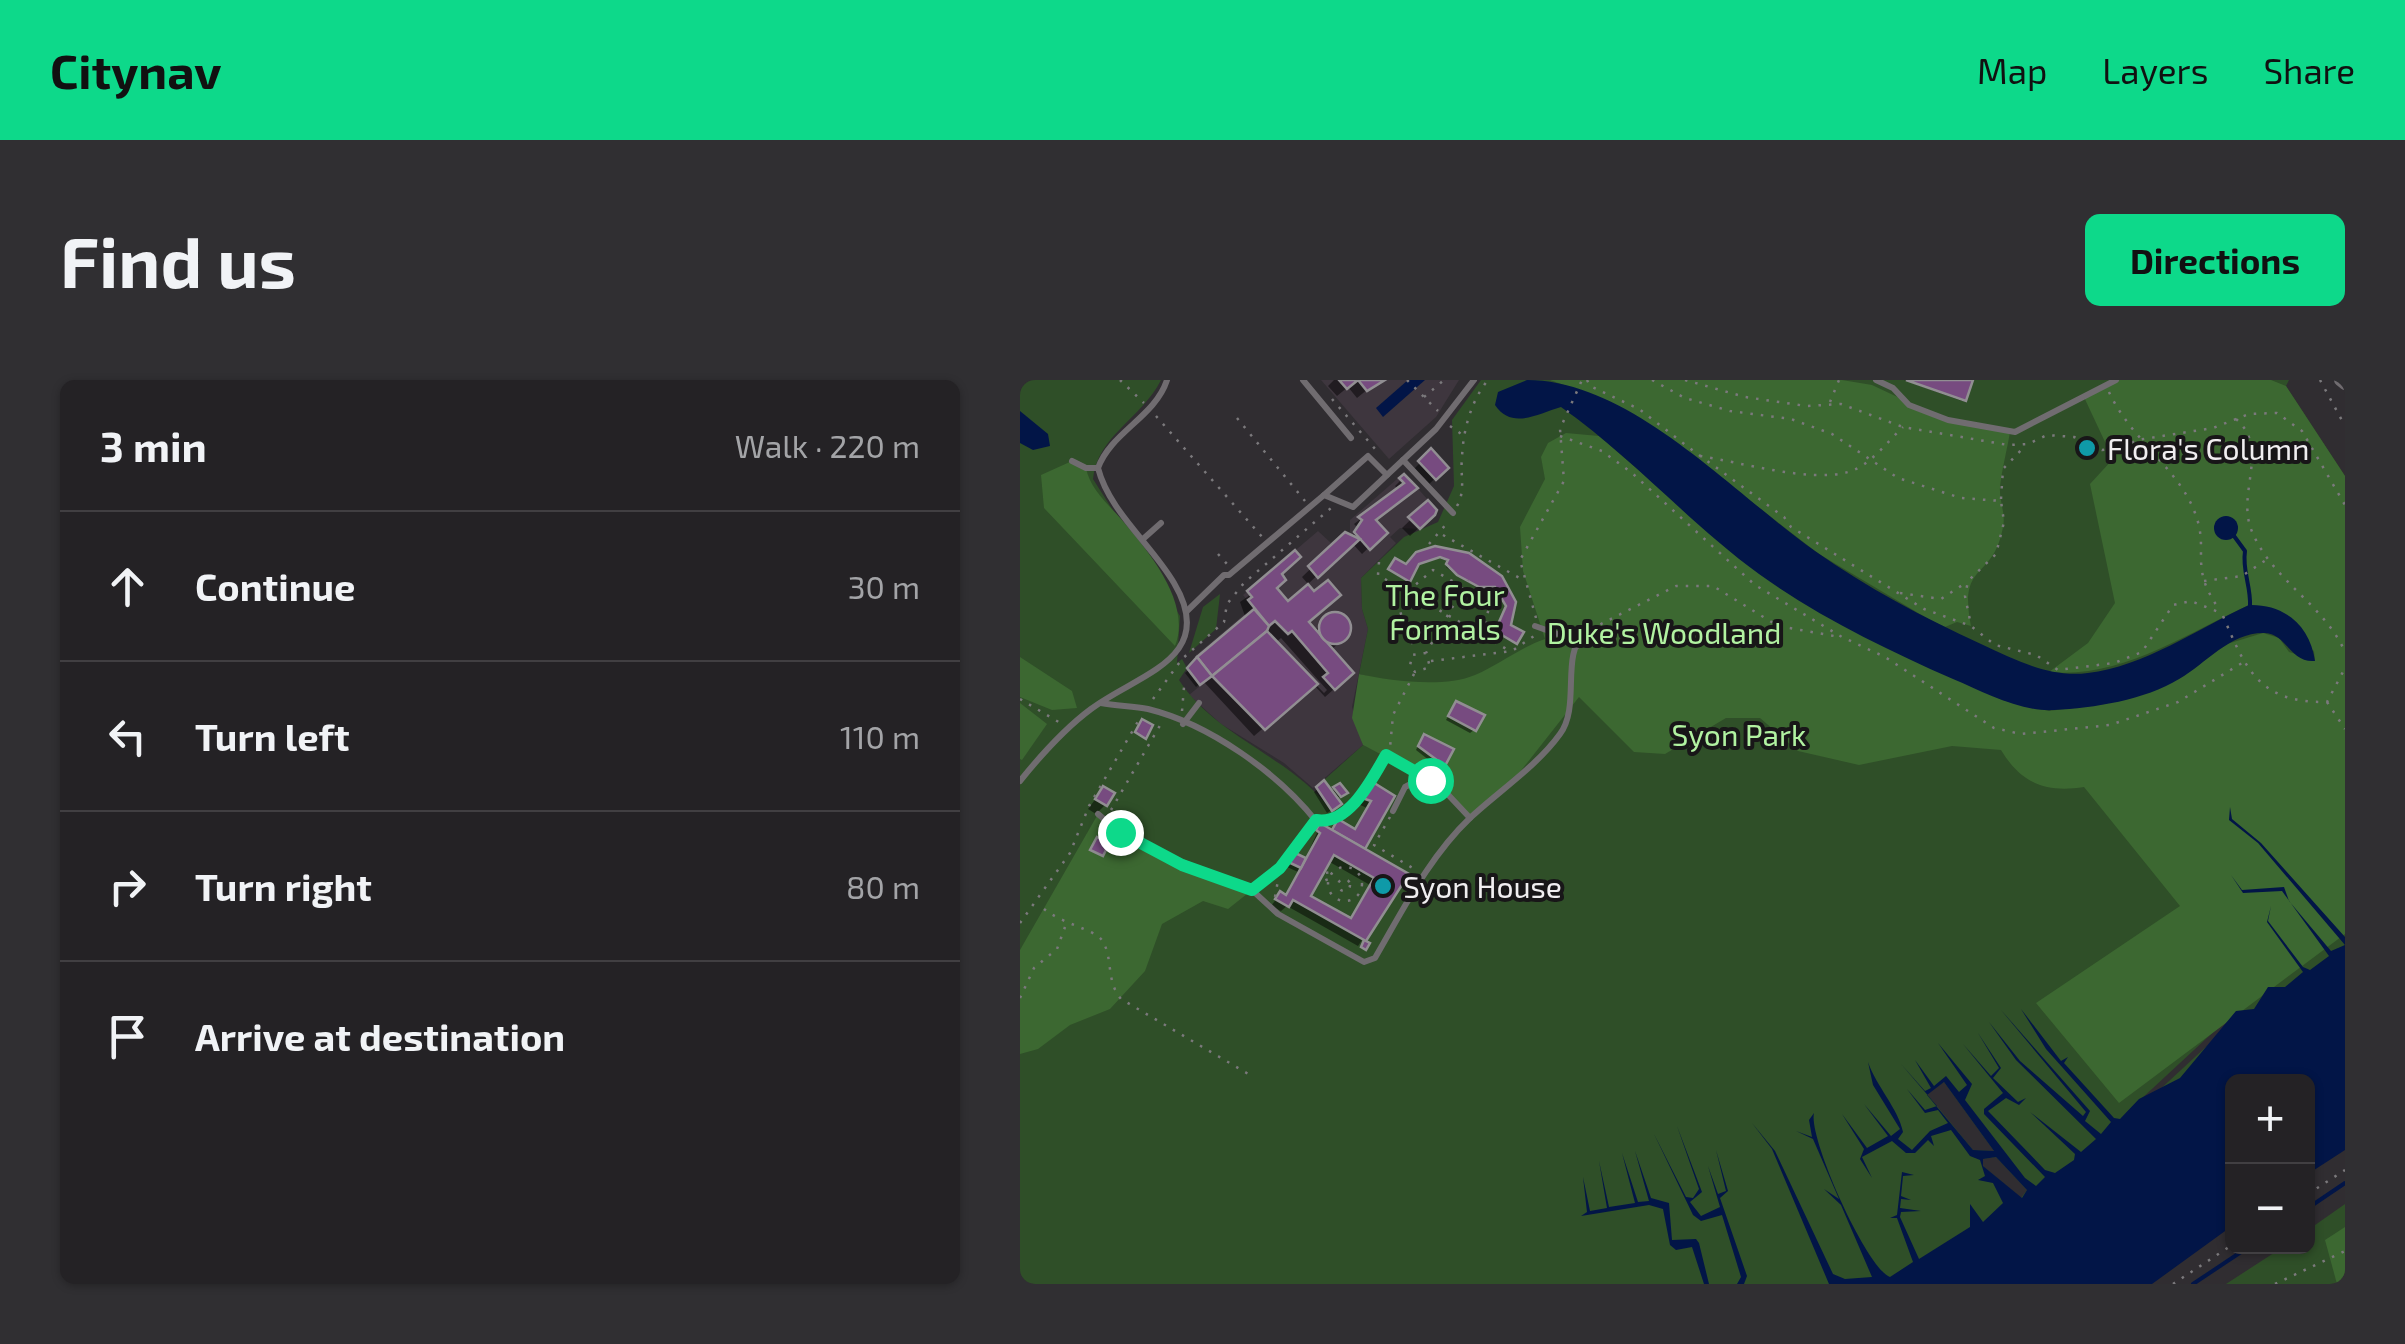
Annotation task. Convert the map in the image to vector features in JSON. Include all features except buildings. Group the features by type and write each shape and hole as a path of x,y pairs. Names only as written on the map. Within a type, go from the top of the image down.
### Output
{"lane":[{"path":"1020,781 1068,728 1100,702 1172,658 1184,641 1187,611 1143,539 1104,490 1098,468 1110,444 1149,408 1167,380"},
{"path":"1303,380 1351,438"},
{"path":"1324,495 1353,507 1447,416 1474,380"},
{"path":"1876,380 1893,388 1908,406 1948,420 2010,432 2116,380"},
{"path":"1187,611 1214,583 1368,456 1390,472"},
{"path":"1403,460 1453,514"},
{"path":"1072,461 1086,468 1098,468"},
{"path":"1143,539 1161,523"},
{"path":"1535,626 1566,637 1576,646"},
{"path":"1101,817 1136,843 1182,865 1252,890 1278,914 1370,962 1428,868 1470,818 1563,732 1572,700 1576,646 1586,632"},
{"path":"1100,702 1146,708 1261,766 1316,820 1280,868 1252,890"},
{"path":"1183,724 1199,703"},
{"path":"1393,811 1406,787 1424,777 1440,785 1470,818"}],"path":[{"path":"1120,380 1267,542"},
{"path":"1406,380 1447,416"},
{"path":"1423,398 1444,380"},
{"path":"1428,544 1442,534 1462,496 1465,438 1472,406 1488,380"},
{"path":"1652,380 1685,398 1730,411 1790,419 1832,434 1886,474 1960,498 2001,501"},
{"path":"1685,380 1745,397 1806,406 1830,402 1903,427 2028,444"},
{"path":"1830,402 1839,380"},
{"path":"2320,380 2345,426"},
{"path":"1431,661 1512,651 1525,646 1534,636 1534,602 1524,580 1522,548 1555,503 1564,482 1560,436 1564,412 1583,381 1649,416 1728,478 1699,456"},
{"path":"2106,384 2137,440 2180,486 2194,511 2201,536 2198,560 2202,581 2222,613 2250,675 2266,686 2312,702 2327,702"},
{"path":"1330,397 1390,472"},
{"path":"1896,592 1940,598 1968,581 1996,554 2004,522 2004,469 2028,444 2047,435 2074,437 2102,450 2137,440 2214,428 2262,411 2293,421 2333,479 2345,506"},
{"path":"1237,418 1309,506"},
{"path":"2234,418 2246,428 2252,448 2246,494 2249,526 2267,559 2334,629 2345,652"},
{"path":"1450,426 1465,438"},
{"path":"1699,456 1796,472 1847,472 1868,462 1903,427"},
{"path":"1560,436 1602,451 1618,462 1755,585 1842,637 1885,657 1994,728 2021,734 2110,724 2178,702 2242,662"},
{"path":"1699,456 1784,517 1791,527 1896,592 1971,626 1995,645 2036,654 2058,670 2114,663 2142,652 2173,604 2191,601 2222,613"},
{"path":"1020,923 1070,853 1089,806 1146,708 1182,659 1224,622 1227,604 1244,582 1330,508 1353,507"},
{"path":"1442,534 1524,580"},
{"path":"1218,554 1230,567"},
{"path":"2202,581 2242,576 2267,559"},
{"path":"1379,562 1376,570 1388,582 1512,651"},
{"path":"1406,592 1433,570 1488,603 1482,636"},
{"path":"1239,578 1244,582"},
{"path":"1426,653 1468,580"},
{"path":"1968,581 1965,596 1971,626"},
{"path":"1388,582 1416,653"},
{"path":"1586,632 1676,586 1713,586 1778,626 1842,637"},
{"path":"1416,653 1426,653"},
{"path":"1415,672 1410,662 1416,653"},
{"path":"1415,672 1428,671 1431,661 1426,653"},
{"path":"2327,702 2345,668"},
{"path":"1316,820 1333,820 1372,782 1386,755 1393,715 1415,672"},
{"path":"1020,700 1068,728"},
{"path":"2327,702 2345,729"},
{"path":"1101,817 1166,716"},
{"path":"1386,755 1424,777"},
{"path":"1393,811 1374,846 1420,873"},
{"path":"1415,882 1424,867"},
{"path":"1275,902 1280,868"},
{"path":"1336,898 1324,873 1353,868"},
{"path":"1330,876 1339,881 1347,879 1353,868"},
{"path":"1353,868 1360,877 1358,892"},
{"path":"1328,883 1334,872"},
{"path":"1347,879 1358,892"},
{"path":"1339,881 1341,890"},
{"path":"1336,898 1341,890 1350,887"},
{"path":"1336,898 1358,892"},
{"path":"1044,908 1066,926 1094,932 1103,941 1111,984 1121,999 1250,1075"},
{"path":"1020,998 1034,968 1057,949 1066,926"},
{"path":"2315,1189 2345,1170"},
{"path":"2173,1284 2225,1250"},
{"path":"2274,1284 2345,1251"}],"shaded area":[{"path":"1321,380 1459,380 1436,417 1389,459"},
{"path":"1408,380 1425,380 1383,417 1376,408"},
{"path":"1527,380 1566,385 1642,419 1854,577 1938,624 2033,666 2074,674 2109,669 2150,655 2249,605 2273,608 2293,619 2308,637 2315,661 2300,658 2272,635 2252,634 2230,643 2179,679 2135,698 2054,710 2002,700 1878,644 1781,589 1733,554 1561,407 1525,418 1502,413 1495,405 1498,392"},
{"path":"1020,411 1048,434 1050,446 1033,450 1020,443"},
{"path":"1404,473 1437,510 1420,529 1400,528 1390,537 1396,543 1361,578 1362,609 1368,629 1352,707 1363,745 1313,788 1284,763 1221,724 1189,695 1212,676 1196,655 1253,607 1243,595 1318,531 1331,543 1343,532 1350,533 1350,520"},
{"path":"2226,516 2235,519 2235,537 2226,540 2217,537 2214,528 2217,519"},
{"path":"2230,807 2232,819 2261,843 2345,937 2345,945 2258,843 2229,820"},
{"path":"2231,875 2242,890 2284,887 2289,900 2282,891 2243,893"},
{"path":"2291,903 2331,951 2345,945 2345,1150 2315,1169 2315,1074 2225,1074 2225,1231 2152,1284 1829,1284 1772,1149 1752,1123 1775,1151 1833,1274 1845,1279 1872,1277 1841,1205 1824,1189 1839,1199 1813,1139 1796,1131 1812,1137 1809,1120 1814,1113 1820,1148 1841,1201 1868,1252 1890,1277 1913,1262 1897,1218 1890,1218 1897,1215 1902,1172 1914,1175 1903,1176 1901,1196 1911,1200 1901,1199 1900,1208 1921,1211 1901,1212 1900,1217 1919,1259 1970,1227 1970,1204 1983,1222 2003,1203 1993,1183 1978,1180 1985,1176 1980,1160 1970,1156 1951,1130 1931,1136 1934,1146 1928,1140 1915,1153 1906,1153 1892,1141 1862,1157 1872,1178 1860,1159 1864,1149 1842,1114 1867,1148 1888,1136 1864,1104 1891,1136 1900,1129 1873,1085 1868,1062 1900,1123 1903,1132 1898,1139 1912,1150 1930,1131 1948,1123 1938,1110 1925,1113 1907,1089 1925,1110 1936,1106 1973,1150 1994,1151 1944,1082 1927,1095 1901,1064 1925,1091 1931,1088 1915,1060 1934,1086 1946,1076 1959,1092 1967,1085 1938,1043 1972,1084 1965,1100 2025,1178 2036,1186 2045,1177 1984,1114 1984,1109 2003,1093 1963,1044 1991,1076 1999,1068 1978,1033 2001,1068 1993,1078 2018,1102 2026,1098 2019,1105 2006,1098 1988,1111 2045,1170 2055,1173 2074,1160 2075,1154 2030,1112 2081,1152 2096,1139 2016,1060 1989,1022 2020,1061 2083,1116 2086,1112 2001,1010 2090,1111 2085,1121 2101,1134 2111,1122 2046,1049 2021,1009 2061,1061 2068,1057 2064,1063 2114,1118 2120,1119 2139,1099 2180,1078 2236,1011 2254,1009 2268,987 2285,987 2303,972 2267,922 2271,906 2268,921 2303,967 2310,970 2329,956","holes":["1996,1157 2027,1190 2022,1198 1983,1166 1983,1159"]},
{"path":"1677,1126 1702,1192 1690,1202 1701,1216 1720,1207 1708,1166 1718,1194 1726,1191 1716,1150 1728,1191 1720,1198 1747,1276 1744,1284 1737,1284 1741,1277 1722,1215 1701,1221 1693,1215 1654,1134 1686,1197 1693,1198 1699,1189"},
{"path":"1635,1151 1651,1198 1669,1203 1672,1240 1696,1239 1699,1243 1709,1284 1704,1284 1692,1247 1676,1250 1670,1245 1663,1209 1649,1205 1581,1216 1587,1212 1583,1177 1590,1211 1607,1208 1599,1161 1609,1207 1635,1203 1622,1153 1638,1202 1649,1201"}],"green space":[{"name":"Syon Park","path":"1020,380 1161,380 1111,439 1096,464 1093,479 1180,616 1177,663 1182,659 1187,668 1179,680 1211,716 1292,773 1328,806 1339,799 1324,780 1363,745 1378,752 1367,676 1359,674 1368,629 1362,609 1361,578 1404,537 1438,522 1454,486 1452,420 1481,380 2289,380 2286,386 2345,476 2345,937 2340,936 2345,945 1941,1284 1020,1284","holes":["2236,1011 2235,1020 2155,1094 2125,1114","1944,1082 1994,1151 1973,1150 1927,1094","1996,1157 2027,1190 2021,1198 1983,1166 1983,1159"]},
{"path":"1550,380 1842,380 1872,385 1940,417 2010,432 2000,487 2003,527 1992,556 1969,590 1971,626 1957,622 1945,627 1930,620 1819,554 1662,433 1609,401"},
{"name":"Duke's Woodland","path":"2116,380 2271,380 2286,386 2345,476 2345,934 2119,1103 2036,1003 2180,906 2084,787 2057,788 2035,783 2017,771 2001,750 1952,746 1859,765 1798,751 1760,718 1726,718 1665,754 1634,752 1579,697 1516,777 1470,818 1436,783 1363,745 1352,718 1359,674 1417,682 1462,679 1545,639 1523,571 1520,527 1545,479 1541,457 1548,443 1566,433 1599,436 1760,574 1838,622 2002,700 2049,711 2104,704 2179,679 2227,644 2263,633 2279,638 2289,652 2315,660 2314,651 2249,605 2127,662 2102,669 2049,672 2088,643 2115,603 2090,484 2113,459 2083,395"},
{"path":"1072,461 1086,468 1095,489 1144,547 1165,579 1178,613 1175,646 1044,508 1041,475"},
{"path":"1220,594 1216,629 1189,653 1203,607"},
{"path":"1020,657 1072,691 1077,708 1052,710 1020,697"},
{"path":"1020,703 1047,724 1022,760 1020,759"},
{"path":"1098,814 1136,843 1182,865 1252,890 1228,909 1203,901 1162,924 1145,971 1110,1009 1070,1025 1038,1049 1020,1054 1020,950"},
{"path":"2345,1204 2345,1284 2226,1284 2272,1254 2315,1254 2315,1225"},
{"path":"2345,1227 2345,1284 2337,1284 2325,1240"}],"waterway":[{"path":"2234,536 2245,551 2250,606"},
{"path":"2315,1203 2345,1183"},
{"path":"2193,1284 2238,1254"}],"place":[{"name":"Flora's Column","path":"2087,448"},
{"name":"Syon House","path":"1383,886"}],"route":[{"path":"1120,832 1182,865 1252,890 1280,868 1316,820 1333,820 1347,810 1372,782 1386,755 1430,780"}],"park label":[{"name":"The Four Formals","path":"1445,611"}]}
